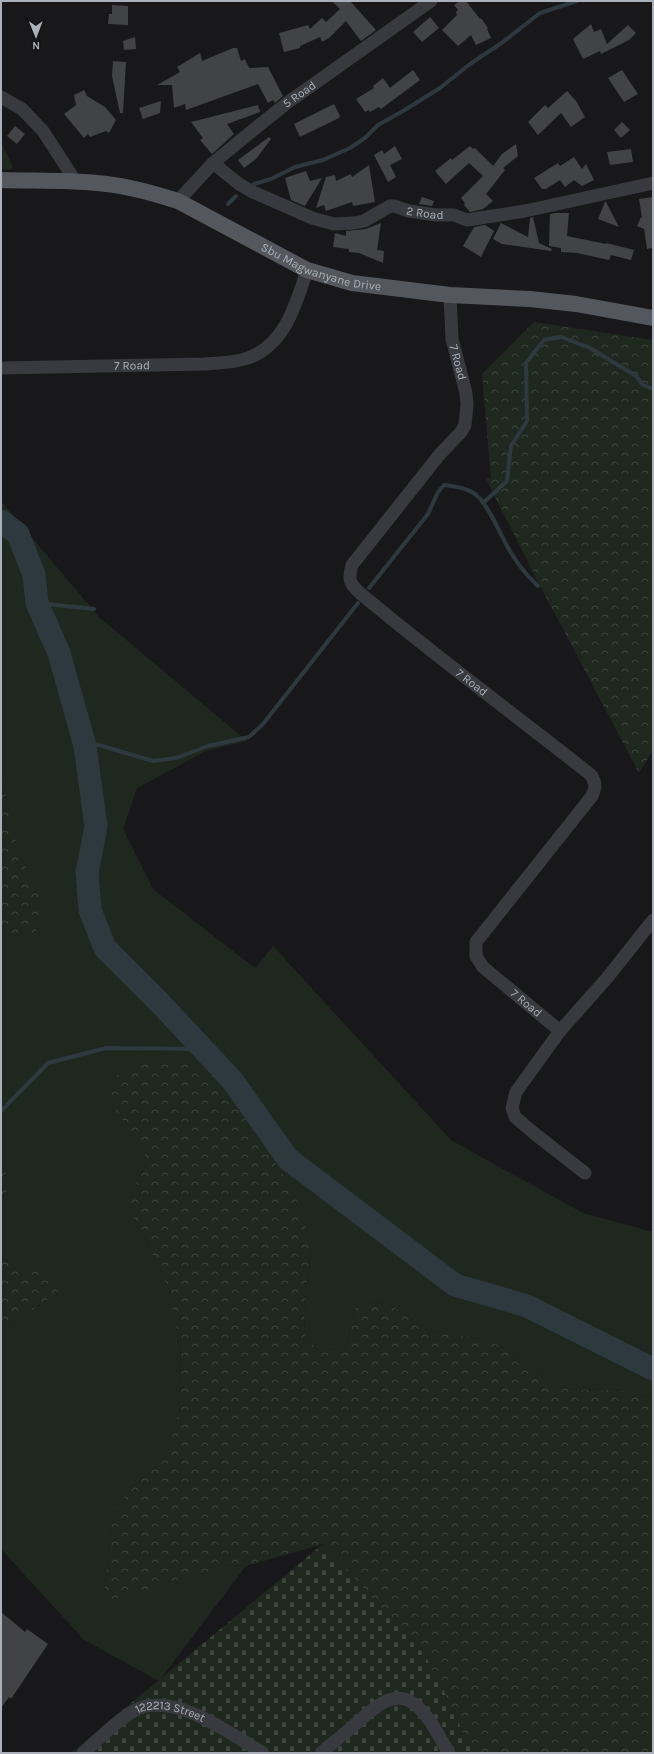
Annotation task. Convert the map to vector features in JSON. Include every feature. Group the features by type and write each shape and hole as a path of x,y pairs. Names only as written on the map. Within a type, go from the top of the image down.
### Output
{"main road":[{"name":"Sbu Magwanyane Drive","path":"1,180 96,183 127,187 178,201 307,270 352,284 450,295 530,299 576,304 653,318"}],"street":[{"name":"5 Road","path":"178,201 212,163 287,103 426,3"},
{"path":"1,97 22,109 44,131 76,182"},
{"name":"2 Road","path":"212,163 239,184 253,192 312,218 334,224 364,221 385,209 394,206 409,211 436,215 454,215 467,220 525,211 653,183"},
{"name":"7 Road","path":"1,368 205,364 228,363 248,358 258,353 275,340 288,321 307,270"},
{"name":"7 Road","path":"450,295 452,339 466,393 467,405 465,425 461,432 440,454 352,565 350,580 351,585 424,647 550,742 591,775 595,781 596,787 592,796 476,942 476,956 483,967 560,1031"},
{"path":"585,1173 535,1134 516,1117 512,1108 516,1092 560,1031 607,978 653,920"},
{"path":"321,1753 378,1706 394,1698 403,1698 413,1702 425,1715 449,1753"},
{"name":"122213 Street","path":"83,1753 128,1715 143,1708 160,1706 178,1708 200,1716 263,1753"}],"green space":[{"path":"1,142 13,167 10,170 1,169"},
{"path":"534,322 653,340 653,750 639,773 536,578 486,479 491,478 482,374"},
{"path":"1,501 99,617 247,741 206,751 137,788 123,829 153,889 255,968 273,946 451,1140 583,1213 653,1232 653,1398 617,1390 565,1389 553,1384 523,1358 488,1340 429,1331 389,1304 384,1303 371,1303 355,1308 347,1346 337,1349 327,1349 317,1346 307,1342 305,1336 304,1307 311,1250 284,1176 261,1144 190,1065 154,1059 138,1062 141,1145 146,1157 146,1164 130,1193 130,1212 144,1235 169,1290 181,1355 178,1415 167,1455 124,1497 115,1513 111,1529 104,1593 171,1582 220,1569 229,1565 246,1566 159,1681 84,1640 1,1549 1,1333 59,1291 1,1257 1,1198 10,1187 4,1166 1,1165 1,933 27,937 41,902 17,848 1,773"},
{"path":"1,773 17,848 41,902 42,926 27,937 1,933"},
{"path":"154,1059 190,1065 211,1073 226,1088 261,1144 284,1176 301,1208 311,1250 304,1307 305,1336 307,1342 327,1349 337,1349 347,1346 355,1308 371,1303 384,1303 389,1304 429,1331 488,1340 523,1358 553,1384 565,1389 617,1390 653,1398 653,1753 479,1753 463,1733 442,1688 323,1544 246,1566 229,1565 220,1569 171,1582 127,1598 111,1599 106,1597 104,1593 111,1529 115,1513 124,1497 167,1455 178,1415 181,1355 169,1290 144,1235 130,1212 130,1193 146,1164 146,1157 141,1145 109,1101 108,1088 115,1077 138,1061"},
{"path":"1,1165 4,1166 10,1187 1,1198"},
{"path":"1,1257 6,1261 56,1279 59,1291 1,1333"},
{"path":"323,1544 423,1653 442,1687 463,1733 479,1753 71,1753"}],"building":[{"path":"332,1 350,1 376,30 361,41 346,21 329,38 322,42 320,37 300,46 300,48 284,52 279,33 308,25 310,29 322,18 326,22 340,9"},
{"path":"460,1 466,1 480,19 481,18 488,28 487,29 491,38 476,45 471,35 458,46 442,30 457,15 456,12 458,10 454,5"},
{"path":"112,5 128,6 128,25 108,24 109,14 112,14"},
{"path":"430,17 439,28 422,42 413,32"},
{"path":"591,24 594,32 601,29 607,44 628,25 636,33 629,40 601,54 600,51 583,59 573,39"},
{"path":"135,37 136,49 124,50 123,41"},
{"path":"233,48 237,48 241,61 245,59 249,68 268,67 283,96 275,103 273,100 268,103 258,84 186,110 185,104 174,108 172,85 157,85 180,72 177,67 200,53 202,61"},
{"path":"113,61 126,62 123,113 120,113 112,76"},
{"path":"413,70 420,80 381,109 379,107 370,112 369,110 365,112 356,99 374,88 373,86 383,78 390,88"},
{"path":"622,70 638,94 624,102 608,78"},
{"path":"84,90 87,96 105,107 116,120 109,133 106,131 90,137 88,134 84,138 64,114 76,105 74,95"},
{"path":"567,91 576,101 585,117 571,127 561,113 538,135 528,122 545,105 548,108"},
{"path":"161,101 160,113 143,119 139,108"},
{"path":"334,104 340,116 339,118 300,137 294,124"},
{"path":"258,105 260,112 227,124 234,134 212,154 200,140 203,138 191,122"},
{"path":"622,122 630,130 621,138 614,130"},
{"path":"15,126 25,134 17,144 7,136"},
{"path":"269,137 271,139 256,159 244,168 238,160"},
{"path":"516,144 518,156 503,168 505,170 486,194 493,201 483,209 470,212 464,205 465,203 461,198 483,176 469,163 446,184 435,171 451,158 452,160 470,146 473,149 475,148 493,166 502,154"},
{"path":"395,146 402,159 390,165 396,177 388,182 374,155 382,150 384,154"},
{"path":"631,149 633,162 610,165 607,152"},
{"path":"574,157 582,169 586,164 594,180 582,186 574,180 565,187 560,180 546,189 542,189 534,178 558,163 560,166"},
{"path":"369,165 375,202 353,206 352,202 326,211 324,205 316,208 326,177 335,175 336,181 351,174 352,177"},
{"path":"306,171 310,181 322,178 305,206 291,200 285,178"},
{"path":"422,197 434,201 432,206 419,204"},
{"path":"653,197 653,248 647,249 644,229 637,226 641,217 642,218 639,199"},
{"path":"606,202 619,227 598,219"},
{"path":"569,213 567,236 634,250 631,260 611,255 609,260 577,253 561,252 561,248 549,246 550,214"},
{"path":"533,217 539,243 552,249 551,251 502,244 493,239 501,223 528,237 530,218"},
{"path":"381,223 377,250 384,251 383,263 359,253 349,252 349,249 333,247 335,233 346,236 346,231 366,229"},
{"path":"485,225 494,231 481,257 463,246 474,227"},
{"path":"1,1612 25,1632 27,1629 48,1644 11,1699 9,1697 1,1708"}],"waterway":[{"path":"254,184 271,179 295,167 323,160 350,148 365,138 378,125 440,88 540,13 577,1"},
{"path":"228,204 236,196"},
{"path":"483,503 507,481 511,446 527,421 526,363 544,340 561,337 590,348 636,376 643,385 653,389"},
{"path":"369,588 428,514 438,492 444,485 465,489 480,499 488,510 508,548 524,571 538,586"},
{"path":"1,521 18,534 34,575 37,603 59,653 85,746 96,826 87,873 90,910 105,948 159,1002 232,1080 288,1159 455,1285 527,1306 653,1369"},
{"path":"37,603 94,609"},
{"path":"85,746 95,744 153,761 176,758 208,746 249,737 263,724 358,603"},
{"path":"1,1111 48,1063 106,1048 203,1049"}]}
